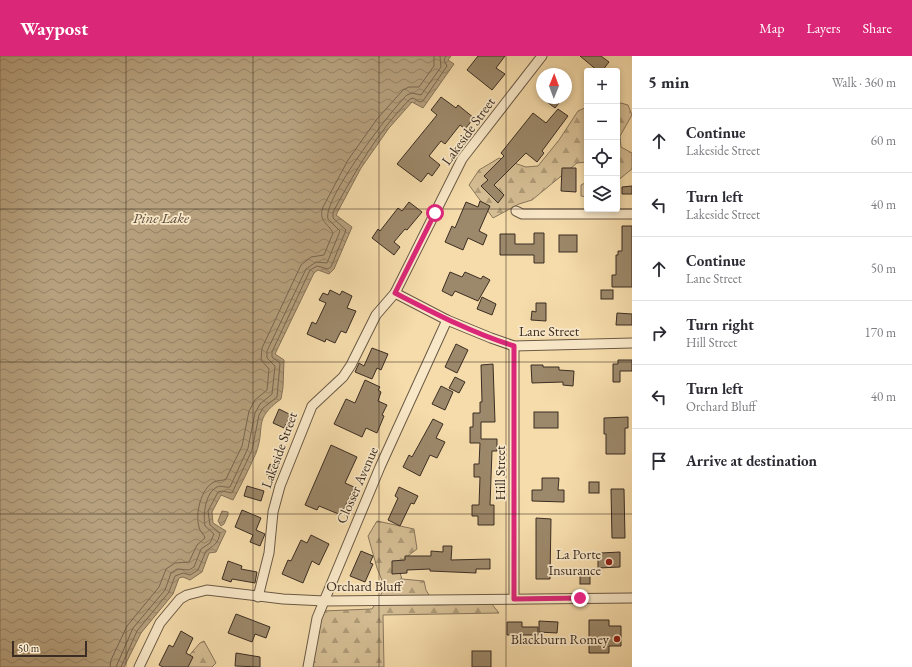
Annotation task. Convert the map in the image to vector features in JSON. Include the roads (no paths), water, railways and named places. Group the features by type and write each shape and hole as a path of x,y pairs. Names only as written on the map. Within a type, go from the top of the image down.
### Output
{"street":[{"name":"Lakeside Street","path":"258,597 269,553 274,508 280,486 305,420 312,406 344,377 376,315 395,293 462,159 542,56"},
{"path":"516,211 522,214 632,214"},
{"path":"395,293 447,320"},
{"name":"Lane Street","path":"447,320 514,346 632,344"},
{"name":"Closser Avenue","path":"308,667 317,618 377,474 447,320"},
{"name":"Hill Street","path":"514,346 514,599"},
{"name":"Orchard Bluff","path":"138,667 160,623 180,598 195,592 207,590 258,597 325,601 632,598"}],"water":[{"name":"Pine Lake","path":"0,56 451,56 448,60 454,64 423,108 412,102 389,128 361,168 336,215 352,227 334,269 329,274 318,270 314,273 275,354 284,360 281,399 272,406 263,418 256,453 233,500 221,495 212,512 213,523 226,531 216,552 209,553 202,572 190,580 183,577 179,578 173,594 141,633 124,667 0,667"},
{"path":"222,511 228,512 228,515 224,524 221,526 218,521"}],"place":[{"name":"La Porte Insurance","path":"609,562"},
{"name":"Blackburn Romey","path":"617,639"}]}
